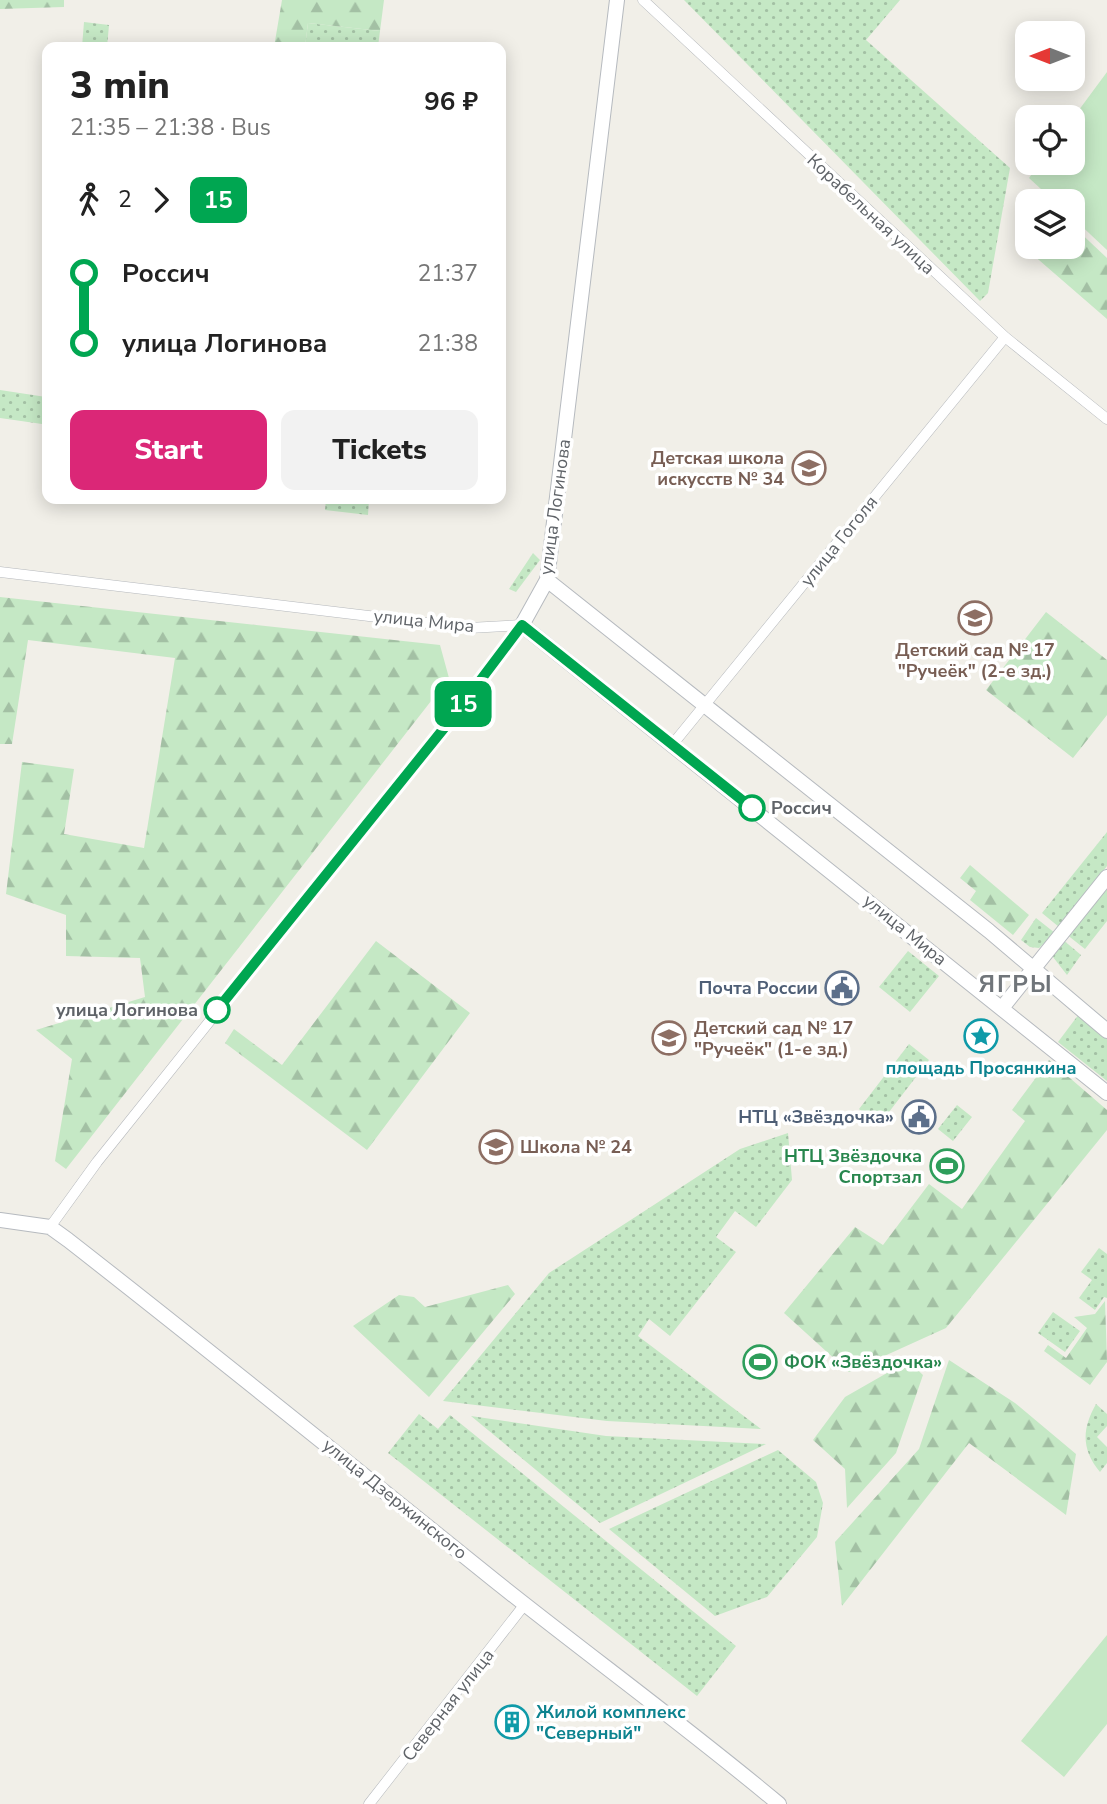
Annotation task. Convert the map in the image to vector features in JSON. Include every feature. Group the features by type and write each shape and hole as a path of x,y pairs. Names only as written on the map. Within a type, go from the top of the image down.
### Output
{"main road":[{"name":"улица Логинова","path":"522,625 547,580 617,0"},
{"path":"547,580 978,923 1107,1031"},
{"name":"улица Мира","path":"522,625 1107,1093"},
{"path":"1002,1008 1107,877"},
{"name":"улица Дзержинского","path":"0,1220 50,1227 297,1419 525,1604 682,1723 779,1804"}],"street":[{"name":"Корабельная улица","path":"643,0 1005,337 1107,419"},
{"name":"улица Гоголя","path":"672,745 1005,337"},
{"name":"улица Мира","path":"0,572 469,628 522,625"},
{"name":"улица Логинова","path":"50,1227 97,1162 449,722 522,625"},
{"name":"Северная улица","path":"369,1804 525,1604"}],"green space":[{"path":"0,0 64,0 64,7 0,9"},
{"path":"282,0 384,0 380,31 308,23 306,42 275,42"},
{"path":"684,0 900,0 866,40 1010,168 988,293 980,301"},
{"path":"84,22 109,25 107,42 82,42"},
{"path":"308,23 380,31 379,42 306,42"},
{"path":"1107,72 1107,250 1085,229 1085,189 1041,189 1029,178 1031,175 1085,175 1085,105 1083,105"},
{"path":"1085,237 1107,258 1107,319 1038,259 1085,259"},
{"path":"0,390 42,396 42,424 0,418"},
{"path":"326,504 369,504 368,515 325,510"},
{"path":"533,553 540,560 516,592 509,589"},
{"path":"0,597 440,645 449,678 66,1169 55,1161 72,1059 36,1030 145,997 140,958 66,956 66,915 6,894 22,762 74,769 64,834 144,848 175,658 28,640 12,744 0,744"},
{"path":"1046,612 1107,660 1107,715 1073,758 986,690"},
{"path":"1107,832 1107,866 1059,927 1042,913"},
{"path":"970,865 1029,915 1013,935 970,900 976,891 960,878"},
{"path":"1107,885 1107,921 1085,949 1066,934"},
{"path":"1036,918 1055,933 1039,948 1030,947 1021,940"},
{"path":"1062,939 1081,955 1067,975 1053,957 1054,949"},
{"path":"376,941 470,1013 367,1150 225,1043 234,1029 282,1065"},
{"path":"908,951 939,976 910,1012 879,987"},
{"path":"1079,1014 1107,1036 1107,1081 1058,1042"},
{"path":"909,1044 929,1060 879,1125 859,1109"},
{"path":"1049,1060 1107,1110 1107,1130 946,1328 849,1372 784,1313 855,1227 883,1245 929,1184 962,1209 1025,1121 1012,1110"},
{"path":"957,1105 972,1117 953,1141 938,1129"},
{"path":"788,1133 792,1180 756,1227 735,1211 716,1237 736,1252 670,1336 649,1319 638,1336 761,1429 607,1421 443,1401 549,1273 740,1149"},
{"path":"1099,1248 1107,1254 1107,1298 1104,1297 1095,1310 1079,1298 1092,1280 1081,1272"},
{"path":"508,1285 515,1294 429,1397 353,1326 399,1295 414,1297 425,1307"},
{"path":"1105,1301 1107,1362 1090,1385 1044,1351 1048,1345 1066,1358 1087,1328 1074,1317 1095,1314"},
{"path":"1053,1312 1080,1331 1065,1352 1038,1333"},
{"path":"949,1360 1015,1403 1076,1454 1066,1515 969,1443 842,1606 835,1542 919,1449"},
{"path":"908,1361 923,1375 896,1453 847,1508 845,1469 813,1440 845,1397"},
{"path":"1096,1404 1107,1414 1107,1426 1097,1437 1107,1447 1107,1463 1100,1472 1089,1455 1086,1439 1088,1422"},
{"path":"419,1414 438,1429 450,1415 736,1646 697,1696 388,1453"},
{"path":"471,1416 606,1436 766,1444 600,1523"},
{"path":"778,1450 816,1482 823,1503 817,1537 767,1597 715,1616 609,1529"},
{"path":"1107,1635 1107,1724 1064,1777 1021,1741"}],"bus line":[{"name":"15","path":"217,1010 449,722 522,625 752,808"}],"place":[{"name":"Детская школа искусств № 34","path":"809,468"},
{"name":"Детский сад № 17 \"Ручеёк\" (2-е зд.)","path":"975,618"},
{"name":"Россич","path":"752,808"},
{"name":"Почта России","path":"842,988"},
{"name":"улица Логинова","path":"217,1010"},
{"name":"площадь Просянкина","path":"981,1036"},
{"name":"Детский сад № 17 \"Ручеёк\" (1-е зд.)","path":"669,1038"},
{"name":"НТЦ «Звёздочка»","path":"919,1117"},
{"name":"Школа № 24","path":"496,1147"},
{"name":"НТЦ Звёздочка Спортзал","path":"947,1166"},
{"name":"ФОК «Звёздочка»","path":"760,1362"},
{"name":"Жилой комплекс \"Северный\"","path":"512,1722"}],"district":[{"name":"ЯГРЫ","path":"1016,984"}]}
